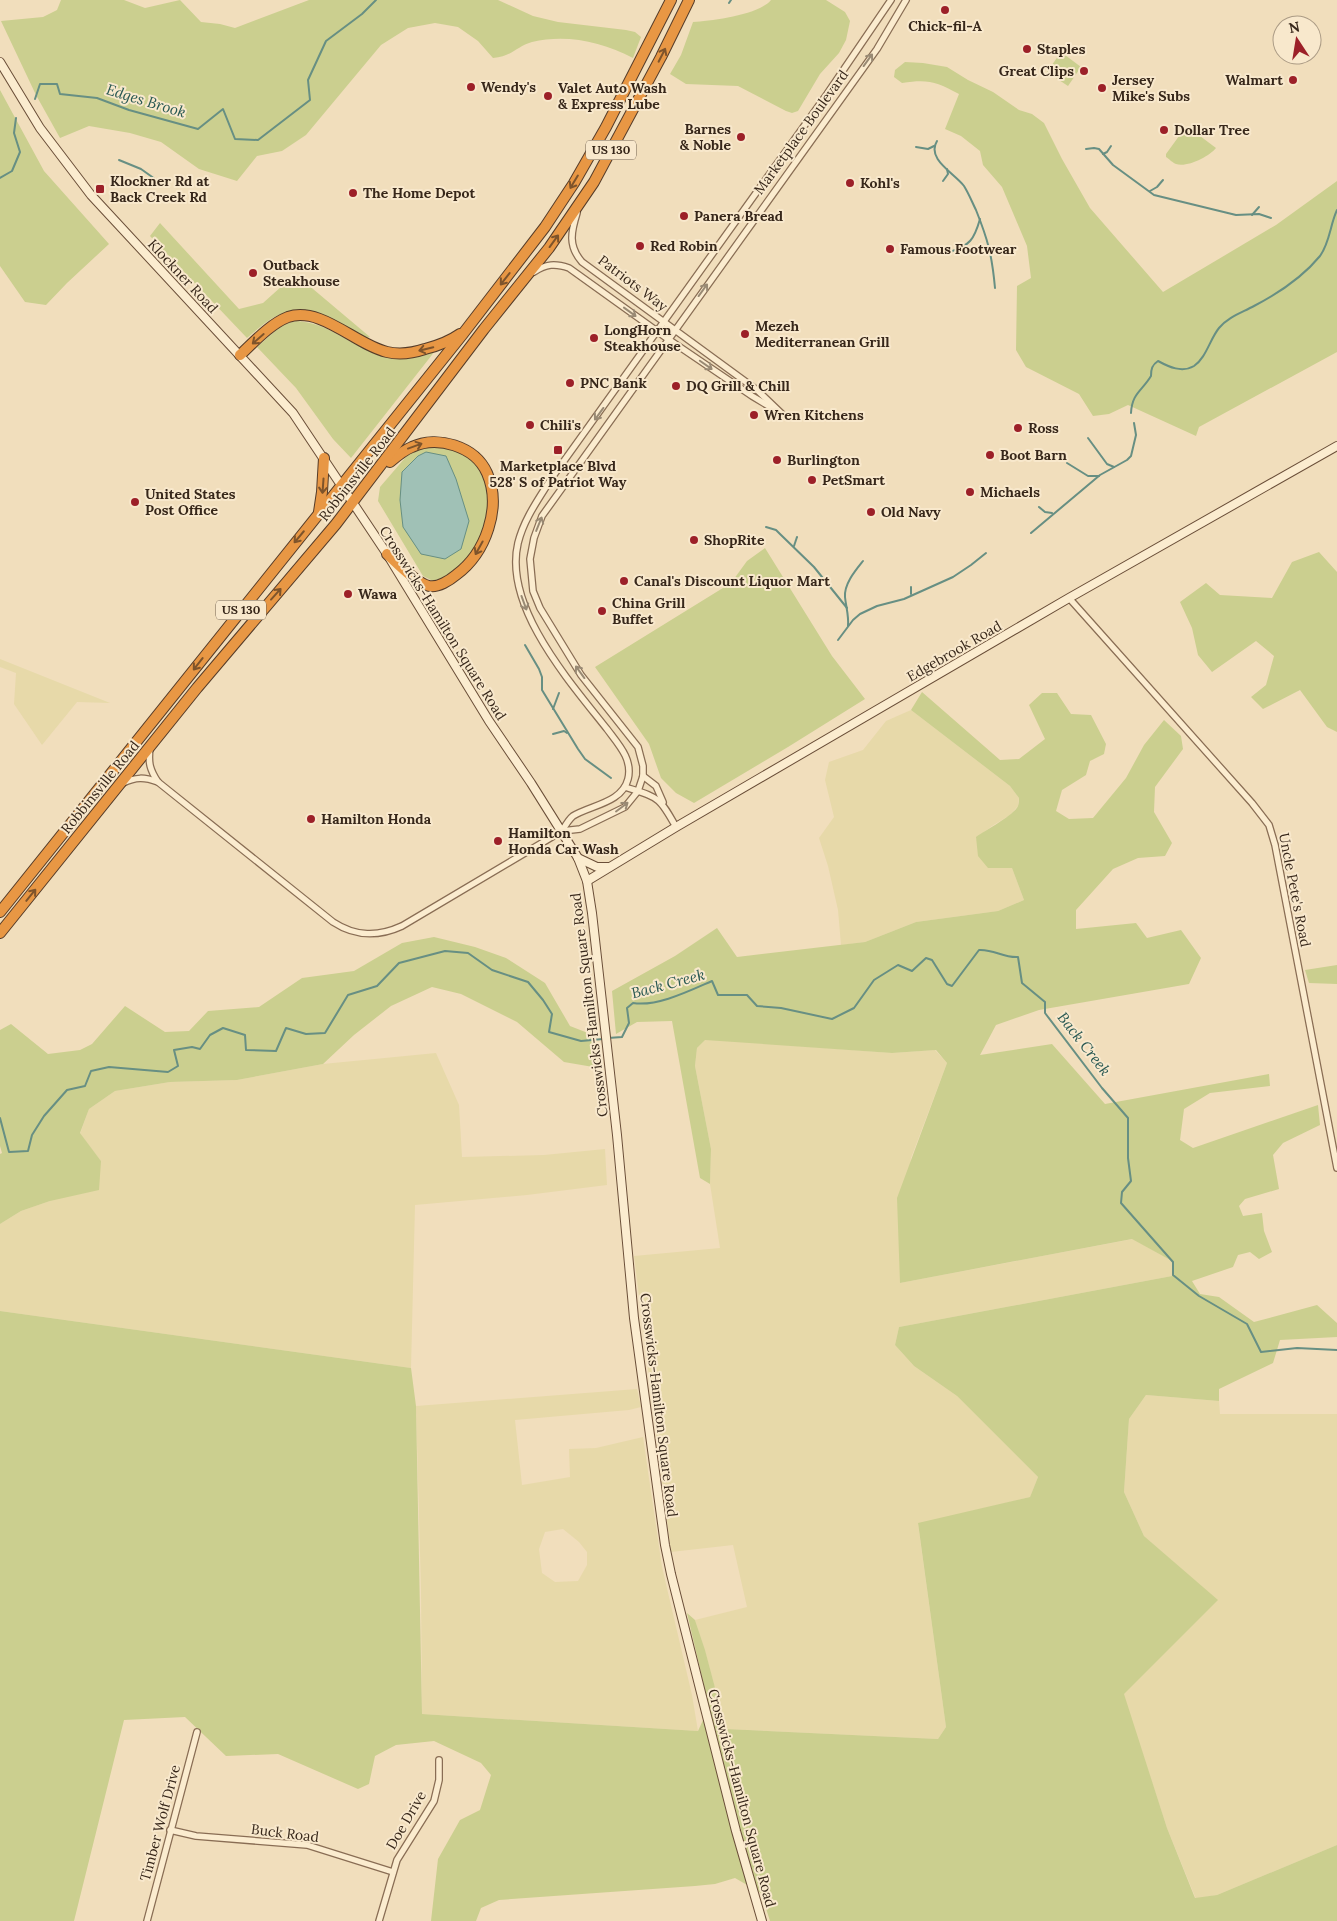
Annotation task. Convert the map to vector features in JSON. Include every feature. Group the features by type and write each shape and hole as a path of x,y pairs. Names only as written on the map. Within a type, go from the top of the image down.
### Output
{"highway":[{"name":"Robbinsville Road","path":"0,912 342,486 545,227 574,183 606,126 671,0"},
{"name":"Robbinsville Road","path":"0,933 238,638 300,568 353,503 549,248 594,182 661,57 689,0"},
{"path":"240,355 275,324 289,317 305,316 323,320 369,346 388,352 409,354 434,347 454,338 468,327"},
{"path":"376,474 400,453 412,447 435,442 450,444 468,451 486,472 490,485 491,520 480,550 462,570 448,581 428,586 416,579 387,554"},
{"path":"319,513 324,458"},
{"path":"120,785 125,771 142,747 142,735"}],"main road":[{"name":"Klockner Road","path":"0,62 40,128 92,195 293,413 353,503"},
{"name":"Edgebrook Road","path":"587,881 676,827 1069,598 1337,446"},
{"name":"Crosswicks-Hamilton Square Road","path":"353,503 387,554 489,721 562,831 578,858 587,881 606,1031 634,1318 665,1545 670,1574 736,1831 762,1921"},
{"path":"578,858 597,867 606,867 617,863"},
{"path":"590,897 595,882 605,871"}],"street":[{"name":"Marketplace Boulevard","path":"625,787 629,767 622,749 570,683 525,608 516,570 516,557 523,526 530,512 827,94 891,0"},
{"name":"Marketplace Boulevard","path":"562,831 580,829 625,807 638,791 642,776 641,756 638,747 581,675 540,608 533,591 530,559 534,538 542,516 877,48 906,0"},
{"name":"Patriots Way","path":"524,279 542,266 550,264 558,264 569,268 668,339 782,414 757,390 577,256 573,249 571,236 580,204"},
{"name":"Uncle Pete's Road","path":"1069,598 1252,803 1269,825 1275,845 1337,1168"},
{"path":"151,746 148,761 158,782"},
{"path":"642,776 656,786 663,804 676,827"},
{"path":"120,785 135,778 148,778 158,782 333,922 357,933 374,935 389,932 402,926 562,831 572,817 606,802 625,787 652,796 663,804"},
{"name":"Timber Wolf Drive","path":"146,1921 197,1732"},
{"name":"Doe Drive","path":"379,1921 393,1872 402,1849 434,1801 439,1780 439,1760"},
{"name":"Buck Road","path":"170,1830 196,1836 307,1845 393,1872"}],"shaded area":[{"path":"0,659 110,703 77,702 42,745 14,704 16,673 0,667"},
{"path":"911,710 1010,786 1019,798 1018,806 1010,815 976,838 989,868 1012,868 1024,900 998,911 916,922 865,942 841,945 838,910 828,866 819,838 834,817 825,780 829,762 863,750 886,721"},
{"path":"705,1039 892,1053 935,1050 947,1063 911,1158 900,1283 1133,1239 1172,1261 1172,1276 899,1327 895,1345 914,1366 957,1396 1038,1477 1030,1497 918,1524 946,1727 938,1739 726,1729 695,1620 747,1607 733,1545 671,1552 634,1256 720,1248 710,1184 711,1149 695,1066 697,1048"},
{"path":"436,1053 459,1105 462,1157 544,1155 605,1149 607,1185 527,1195 415,1205 411,1368 0,1311 0,1224 21,1211 50,1201 101,1161 80,1134 89,1109 115,1091 170,1082 237,1080 323,1064"},
{"path":"637,1389 641,1407 629,1410 515,1420 522,1485 570,1477 569,1449 596,1448 643,1437 662,1567 692,1695 698,1731 422,1714 416,1406","holes":["563,1529 579,1542 587,1552 587,1565 578,1581 555,1582 542,1573 539,1549 545,1532"]},
{"path":"1146,1395 1219,1401 1220,1414 1337,1414 1337,1845 1217,1895 1196,1899 1167,1828 1123,1694 1217,1600 1144,1536 1124,1492 1129,1419"}],"green space":[{"path":"61,0 124,0 145,8 180,0 201,22 235,28 309,0 498,0 533,16 558,22 626,30 635,32 641,37 633,58 597,44 571,39 558,39 532,42 510,53 493,58 478,41 458,27 435,23 408,28 381,45 306,135 282,151 257,156 237,181 199,169 161,142 130,133 89,126 60,138 36,95 1,21 43,17 57,10"},
{"path":"771,0 826,0 845,12 850,21 846,40 839,53 820,74 798,111 792,113 786,111 738,86 686,84 670,74 681,55 693,22 723,19 746,13 756,10"},
{"path":"1061,52 1081,67 1068,86 1047,72"},
{"path":"905,62 947,67 993,92 1019,110 1032,114 1044,123 1090,208 1163,292 1276,225 1337,181 1337,352 1199,427 1196,436 1128,405 1109,414 1093,416 1079,394 1026,367 1016,350 1017,286 1031,278 1027,246 1002,187 983,165 980,151 961,136 945,129 959,94 932,82 902,83 894,77 895,70"},
{"path":"0,90 44,171 109,244 46,305 25,302 0,266"},
{"path":"1192,130 1216,148 1204,158 1181,165 1166,157 1166,154 1182,132"},
{"path":"160,223 239,309 263,303 292,277 300,278 370,337 363,339 323,317 302,312 290,312 275,317 247,338 150,236"},
{"path":"296,321 318,325 372,351 393,353 435,351 351,458 333,439 296,388 257,347 282,325"},
{"path":"431,445 459,452 473,462 485,481 488,502 485,524 469,558 455,571 433,581 423,576 378,501 380,487 411,451"},
{"path":"765,548 832,656 865,699 694,803 676,793 661,778 649,744 595,667 731,583 747,561"},
{"path":"1319,552 1337,572 1337,732 1327,727 1300,690 1263,709 1251,697 1266,685 1274,656 1256,641 1212,672 1198,655 1192,628 1180,602 1206,583 1220,595 1272,598 1292,562"},
{"path":"922,692 1000,760 1019,759 1045,739 1029,705 1042,693 1057,693 1071,714 1091,715 1106,744 1104,754 1090,761 1086,775 1062,790 1056,811 1069,819 1093,818 1126,778 1144,745 1164,720 1181,736 1183,749 1155,787 1154,812 1172,843 1165,856 1138,858 1113,869 1076,910 1076,929 1136,923 1147,938 1181,930 1201,958 1189,984 1039,1010 996,1025 980,1055 1052,1044 1105,1104 1269,1074 1270,1086 1210,1093 1184,1109 1180,1140 1193,1148 1318,1105 1320,1125 1283,1143 1273,1155 1279,1189 1245,1199 1239,1206 1243,1216 1262,1213 1264,1231 1272,1252 1259,1259 1250,1252 1238,1255 1233,1267 1192,1281 1200,1294 1219,1297 1254,1322 1317,1305 1337,1323 1337,1337 1280,1340 1273,1363 1219,1389 1219,1401 1146,1395 1129,1419 1124,1492 1144,1536 1218,1600 1124,1694 1167,1828 1195,1898 1217,1895 1337,1845 1337,1921 770,1921 761,1893 735,1878 715,1884 695,1886 499,1900 481,1908 476,1921 431,1921 438,1859 460,1820 480,1810 491,1775 481,1763 434,1741 396,1745 375,1756 369,1784 358,1789 278,1754 226,1756 185,1717 124,1720 74,1921 0,1921 0,1311 411,1368 416,1406 422,1714 698,1731 709,1707 687,1613 695,1620 726,1729 938,1739 946,1727 918,1523 1030,1497 1038,1477 957,1396 914,1366 895,1345 899,1327 1172,1276 1172,1261 1132,1239 900,1283 897,1198 947,1063 936,1050 892,1053 705,1040 697,1048 695,1066 711,1149 710,1184 700,1178 672,1021 637,1022 616,1034 612,991 675,956 717,928 737,957 865,942 916,922 998,911 1024,900 1012,868 988,868 978,856 976,837 1011,814 1018,806 1019,798 1010,786 911,710"},
{"path":"434,937 475,947 506,958 545,983 570,1026 593,1035 599,1068 564,1062 517,1022 461,994 432,987 391,1006 354,1035 323,1064 237,1080 170,1082 115,1091 89,1109 80,1133 101,1161 99,1190 50,1201 21,1211 0,1224 0,1154 2,1153 0,1146 0,1030 11,1024 48,1054 80,1050 92,1044 125,1006 165,1032 189,1031 208,1011 259,1007 302,978 354,971 402,943"},
{"path":"1337,965 1337,984 1309,983 1305,970"}],"water":[{"path":"426,452 446,456 456,479 469,521 461,549 445,559 421,554 403,527 400,500 402,472 418,456"}],"waterway":[{"name":"Edges Brook","path":"35,99 40,84 57,84 60,94 97,98 129,110 198,129 223,109 235,139 258,140 310,100 308,80 326,41 362,14 376,0"},
{"name":"Edges Brook","path":"0,178 12,171 20,152 14,133 16,118"},
{"path":"937,141 935,154 938,160 964,186 984,230 989,248 995,288"},
{"path":"916,147 928,149 934,146"},
{"path":"1103,154 1111,146"},
{"path":"1086,149 1099,149 1113,165 1154,195 1236,215 1259,214 1271,218"},
{"path":"119,160 141,169 162,184"},
{"path":"943,181 948,174 947,169"},
{"path":"1150,191 1163,180"},
{"path":"1252,215 1259,207"},
{"path":"1131,413 1135,396 1151,376 1152,367 1158,361 1180,369 1194,366 1202,358 1216,332 1226,321 1281,290 1306,271 1323,251 1337,210"},
{"path":"950,252 970,241 976,232 980,219"},
{"path":"1031,533 1100,475 1131,456 1136,435 1134,423"},
{"path":"1088,438 1107,464 1114,467"},
{"path":"1067,463 1088,476 1099,476"},
{"path":"1039,507 1045,512 1052,513"},
{"path":"766,527 776,530 814,567 847,608"},
{"path":"794,546 797,537"},
{"path":"838,640 860,614 877,606 904,599 953,577 986,553"},
{"path":"848,626 845,597 846,587 863,561"},
{"path":"911,587 911,594"},
{"path":"525,645 539,669 542,677 542,690 578,749 585,759 611,778"},
{"path":"553,709 559,693"},
{"path":"553,734 564,731 567,733"},
{"name":"Back Creek","path":"608,1038 622,1037 629,1023 627,1008 633,1003 652,1003 712,981 718,995 747,995 757,1006 781,1008 832,1019 854,1008 874,980 898,965 912,971 926,958 932,960 947,984 952,986 979,950 1018,957 1022,983 1045,1002 1045,1013 1102,1088 1128,1118 1128,1158 1131,1181 1122,1192 1121,1203 1173,1262 1173,1275 1199,1296 1247,1324 1261,1352 1297,1348 1337,1350"},
{"name":"Back Creek","path":"0,1118 9,1152 28,1151 32,1135 44,1116 67,1090 85,1086 91,1071 109,1067 168,1072 178,1066 174,1050 192,1047 200,1049 210,1035 223,1028 245,1035 246,1050 276,1051 286,1028 306,1034 325,1033 348,995 377,986 399,963 445,951 468,953 492,970 528,982 552,1014 549,1032 581,1041 603,1039"}],"place":[{"name":"Chick-fil-A","path":"945,10"},
{"name":"Staples","path":"1027,49"},
{"name":"Great Clips","path":"1084,71"},
{"name":"Walmart","path":"1293,80"},
{"name":"Wendy's","path":"471,87"},
{"name":"Jersey Mike's Subs","path":"1102,88"},
{"name":"Valet Auto Wash & Express Lube","path":"548,96"},
{"name":"Dollar Tree","path":"1164,130"},
{"name":"Barnes & Noble","path":"741,137"},
{"name":"Kohl's","path":"850,183"},
{"name":"Klockner Rd at Back Creek Rd","path":"100,189"},
{"name":"The Home Depot","path":"353,193"},
{"name":"Panera Bread","path":"684,216"},
{"name":"Red Robin","path":"640,246"},
{"name":"Famous Footwear","path":"890,249"},
{"name":"Outback Steakhouse","path":"253,273"},
{"name":"Mezeh Mediterranean Grill","path":"745,334"},
{"name":"LongHorn Steakhouse","path":"594,338"},
{"name":"PNC Bank","path":"570,383"},
{"name":"DQ Grill & Chill","path":"676,386"},
{"name":"Wren Kitchens","path":"754,415"},
{"name":"Chili's","path":"530,425"},
{"name":"Ross","path":"1018,428"},
{"name":"Marketplace Blvd 528' S of Patriot Way","path":"558,450"},
{"name":"Boot Barn","path":"990,455"},
{"name":"Burlington","path":"777,460"},
{"name":"PetSmart","path":"812,480"},
{"name":"Michaels","path":"970,492"},
{"name":"United States Post Office","path":"135,502"},
{"name":"Old Navy","path":"871,512"},
{"name":"ShopRite","path":"694,540"},
{"name":"Canal's Discount Liquor Mart","path":"624,581"},
{"name":"Wawa","path":"348,594"},
{"name":"China Grill Buffet","path":"602,611"},
{"name":"Hamilton Honda","path":"311,819"},
{"name":"Hamilton Honda Car Wash","path":"498,841"}]}
